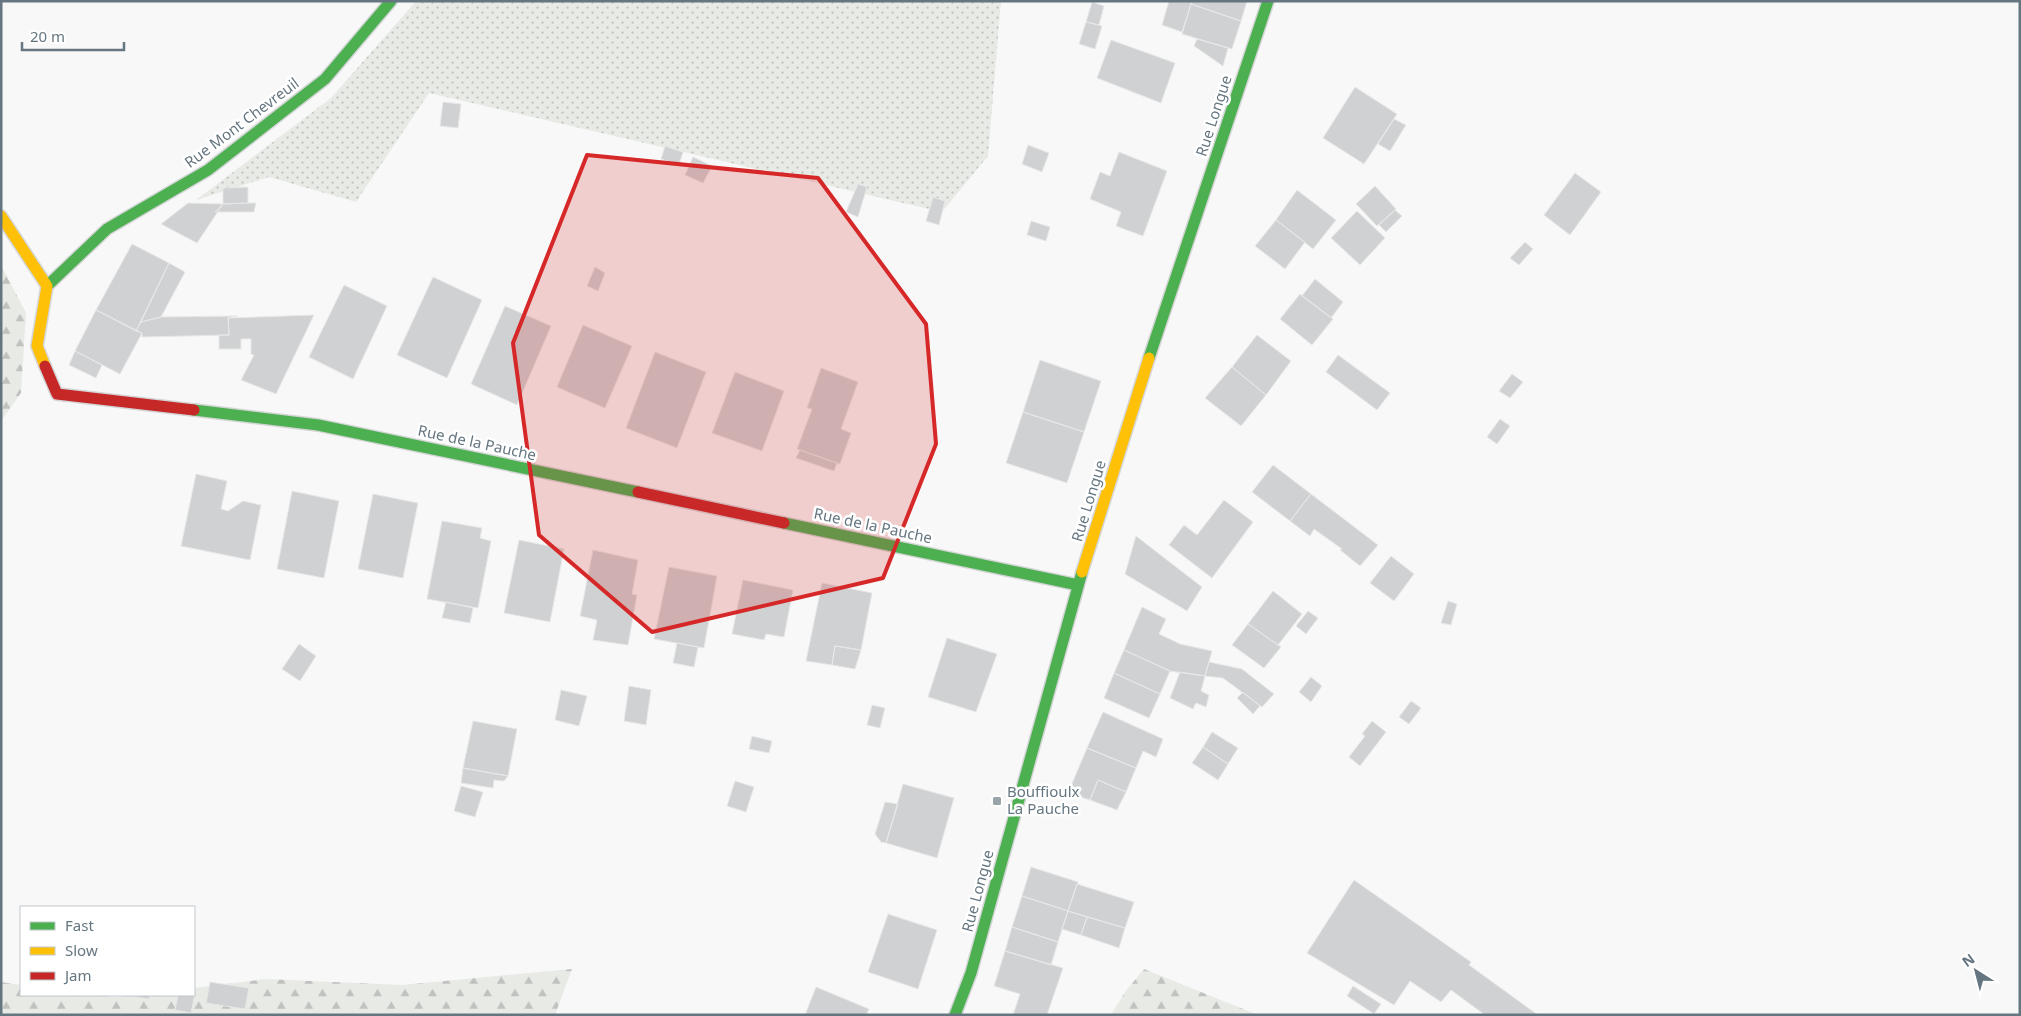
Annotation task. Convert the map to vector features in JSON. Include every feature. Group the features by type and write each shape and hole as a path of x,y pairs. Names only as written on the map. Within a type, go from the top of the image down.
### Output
{"street":[{"name":"Rue Mont Chevreuil","path":"47,286 108,229 208,170 325,79 391,1"},
{"name":"Rue Longue","path":"955,1015 971,973 1078,585 1147,362 1268,1"},
{"path":"1,216 47,286"},
{"name":"Rue de la Pauche","path":"47,286 37,346 57,394 318,425 1078,585"}],"highlighted area":[{"path":"587,155 818,178 926,324 936,444 883,578 652,632 539,535 513,343"}],"green space":[{"path":"416,1 1001,1 988,156 942,212 429,93 356,202 269,177 196,200 331,98"},
{"path":"1,265 26,313 21,393 1,421"},
{"path":"572,969 555,1015 1,1015 1,982 20,985 20,996 115,997 195,996 195,988 265,979 402,985"},
{"path":"1144,969 1258,1015 1111,1015 1125,992"}],"building":[{"path":"1169,1 1192,1 1182,32 1162,25"},
{"path":"1192,1 1247,1 1241,21 1191,4"},
{"path":"1092,2 1104,6 1099,25 1086,22"},
{"path":"1191,4 1241,21 1232,49 1182,34"},
{"path":"1086,22 1102,26 1095,49 1079,44"},
{"path":"1197,39 1228,48 1223,66 1194,46"},
{"path":"1111,40 1175,63 1161,103 1097,78"},
{"path":"1355,87 1397,114 1364,164 1323,138"},
{"path":"443,102 461,104 458,128 440,126"},
{"path":"1394,119 1406,125 1390,151 1378,144"},
{"path":"1028,145 1049,153 1042,172 1022,164"},
{"path":"665,146 683,152 679,165 661,159"},
{"path":"1119,152 1167,171 1143,236 1116,226 1121,212 1090,199 1100,172 1110,176"},
{"path":"693,157 712,166 703,183 685,175"},
{"path":"1575,173 1601,192 1570,235 1544,215"},
{"path":"858,184 867,187 858,217 846,212"},
{"path":"1375,186 1396,209 1377,226 1356,204"},
{"path":"248,187 248,203 223,204 223,188"},
{"path":"1297,190 1336,220 1313,249 1276,220"},
{"path":"933,197 945,201 939,225 926,221"},
{"path":"188,203 223,204 197,243 161,224"},
{"path":"256,203 254,212 215,212 223,204"},
{"path":"1395,210 1402,216 1386,232 1379,225"},
{"path":"1357,211 1385,238 1360,265 1331,238"},
{"path":"1276,220 1305,242 1285,269 1255,246"},
{"path":"1031,221 1050,227 1046,241 1027,235"},
{"path":"1525,242 1533,249 1519,265 1510,258"},
{"path":"132,244 169,263 136,331 96,310"},
{"path":"169,263 185,272 161,317 141,322"},
{"path":"595,267 605,273 598,291 587,286"},
{"path":"433,277 482,300 447,378 397,355"},
{"path":"1315,279 1343,302 1331,318 1302,296"},
{"path":"344,285 387,306 353,379 309,357"},
{"path":"1300,294 1333,319 1312,345 1280,319"},
{"path":"505,306 551,326 517,405 471,384"},
{"path":"96,310 142,333 120,374 75,351"},
{"path":"314,315 276,394 241,380 254,355 251,354 251,339 241,339 241,349 219,349 219,335 229,335 228,318"},
{"path":"237,316 228,318 229,335 142,337 142,333 136,331 141,322 161,317"},
{"path":"583,325 632,346 605,408 557,387"},
{"path":"1257,335 1291,361 1266,395 1232,367"},
{"path":"75,351 102,365 96,378 69,365"},
{"path":"655,352 706,372 677,448 626,428"},
{"path":"1338,355 1390,393 1377,410 1326,372"},
{"path":"1040,360 1101,381 1084,432 1023,412"},
{"path":"1232,367 1266,395 1241,426 1205,398"},
{"path":"821,368 858,382 841,429 851,433 840,464 797,449 812,409 807,408"},
{"path":"735,372 784,391 762,451 712,433"},
{"path":"1512,374 1523,382 1510,398 1499,391"},
{"path":"1023,412 1084,432 1067,483 1006,463"},
{"path":"1500,419 1510,426 1497,444 1487,437"},
{"path":"800,450 837,463 834,471 796,458"},
{"path":"1273,465 1311,494 1290,521 1252,492"},
{"path":"196,474 227,481 221,509 228,511 243,501 261,505 250,560 181,546"},
{"path":"292,491 339,501 324,578 277,569"},
{"path":"373,494 418,503 403,578 358,569"},
{"path":"1311,494 1378,545 1360,566 1340,550 1342,549 1314,529 1310,536 1290,521"},
{"path":"1224,500 1253,522 1212,578 1169,545 1184,525 1197,535"},
{"path":"442,521 482,528 480,538 491,541 478,608 427,599"},
{"path":"1136,536 1202,587 1187,611 1125,574"},
{"path":"519,540 564,549 550,622 504,613"},
{"path":"593,550 638,560 632,594 637,595 628,645 593,640 597,620 580,616"},
{"path":"1391,556 1414,574 1394,601 1370,583"},
{"path":"669,567 717,576 704,648 654,639"},
{"path":"743,580 793,590 784,637 766,634 764,640 732,634"},
{"path":"822,583 872,593 861,650 835,646 832,665 806,661"},
{"path":"1273,591 1302,614 1278,645 1248,624"},
{"path":"1448,601 1457,604 1451,625 1441,623"},
{"path":"446,602 473,608 470,623 442,618"},
{"path":"1142,607 1166,619 1159,634 1180,644 1212,651 1205,676 1170,671 1124,650"},
{"path":"1308,611 1318,618 1306,634 1296,626"},
{"path":"1248,624 1281,647 1264,668 1232,645"},
{"path":"947,638 997,654 976,712 928,697"},
{"path":"677,643 698,647 694,667 673,663"},
{"path":"299,644 316,656 300,681 282,669"},
{"path":"835,646 861,650 855,669 832,665"},
{"path":"1124,650 1170,671 1160,694 1114,673"},
{"path":"1209,662 1242,669 1274,694 1262,707 1223,678 1205,676"},
{"path":"1180,672 1205,676 1201,691 1209,695 1206,707 1196,703 1193,709 1170,698"},
{"path":"1114,673 1160,694 1149,718 1104,698"},
{"path":"1311,677 1322,686 1311,702 1299,692"},
{"path":"629,686 651,690 646,725 624,721"},
{"path":"561,690 587,696 579,726 555,720"},
{"path":"1243,692 1260,706 1253,714 1237,698"},
{"path":"1411,701 1421,708 1409,724 1399,717"},
{"path":"872,705 885,708 880,728 867,725"},
{"path":"1103,712 1163,739 1156,757 1143,751 1136,768 1087,748"},
{"path":"473,721 517,729 508,776 463,768"},
{"path":"1372,721 1386,732 1360,766 1349,757 1365,736 1362,734"},
{"path":"1212,732 1238,748 1228,764 1203,747"},
{"path":"752,736 772,741 769,753 749,749"},
{"path":"1203,747 1228,764 1218,780 1192,763"},
{"path":"1087,748 1136,768 1126,792 1098,780 1090,800 1068,793"},
{"path":"463,768 508,776 504,781 494,780 493,788 461,783"},
{"path":"1098,780 1126,792 1117,810 1090,800"},
{"path":"735,781 754,787 746,812 727,806"},
{"path":"903,784 954,798 937,858 886,843"},
{"path":"461,786 483,792 475,817 454,811"},
{"path":"885,802 898,804 886,843 881,842 875,834"},
{"path":"1031,867 1078,882 1068,911 1022,896"},
{"path":"1354,880 1471,962 1469,965 1538,1015 1485,1015 1451,990 1441,1002 1410,981 1394,1005 1307,953"},
{"path":"1077,884 1134,902 1125,928 1068,911"},
{"path":"1022,896 1068,911 1058,942 1012,927"},
{"path":"1068,911 1087,917 1081,935 1062,929"},
{"path":"888,914 937,930 918,989 868,972"},
{"path":"1087,917 1125,928 1119,948 1081,935"},
{"path":"1012,927 1058,942 1051,965 1005,951"},
{"path":"1005,951 1063,968 1047,1015 1013,1015 1020,994 994,986"},
{"path":"210,982 249,988 245,1009 206,1003"},
{"path":"1353,986 1381,1004 1374,1014 1347,996"},
{"path":"816,987 869,1009 866,1015 805,1015"},
{"path":"129,996 150,996 149,999"},
{"path":"178,996 195,996 191,1013 175,1010"}],"traffic: fast":[{"path":"47,286 107,229 208,170 325,79 391,1"},
{"path":"1149,358 1268,1"},
{"path":"194,410 318,425 638,492"},
{"path":"784,523 1078,585"},
{"path":"955,1015 971,973 1082,572"}],"traffic: slow":[{"path":"1,216 47,286 37,346 45,366"},
{"path":"1082,572 1149,358"}],"traffic: jam":[{"path":"45,366 57,394 194,410"},
{"path":"638,492 784,523"}],"place":[{"name":"Bouffioulx La Pauche","path":"997,801"}]}
